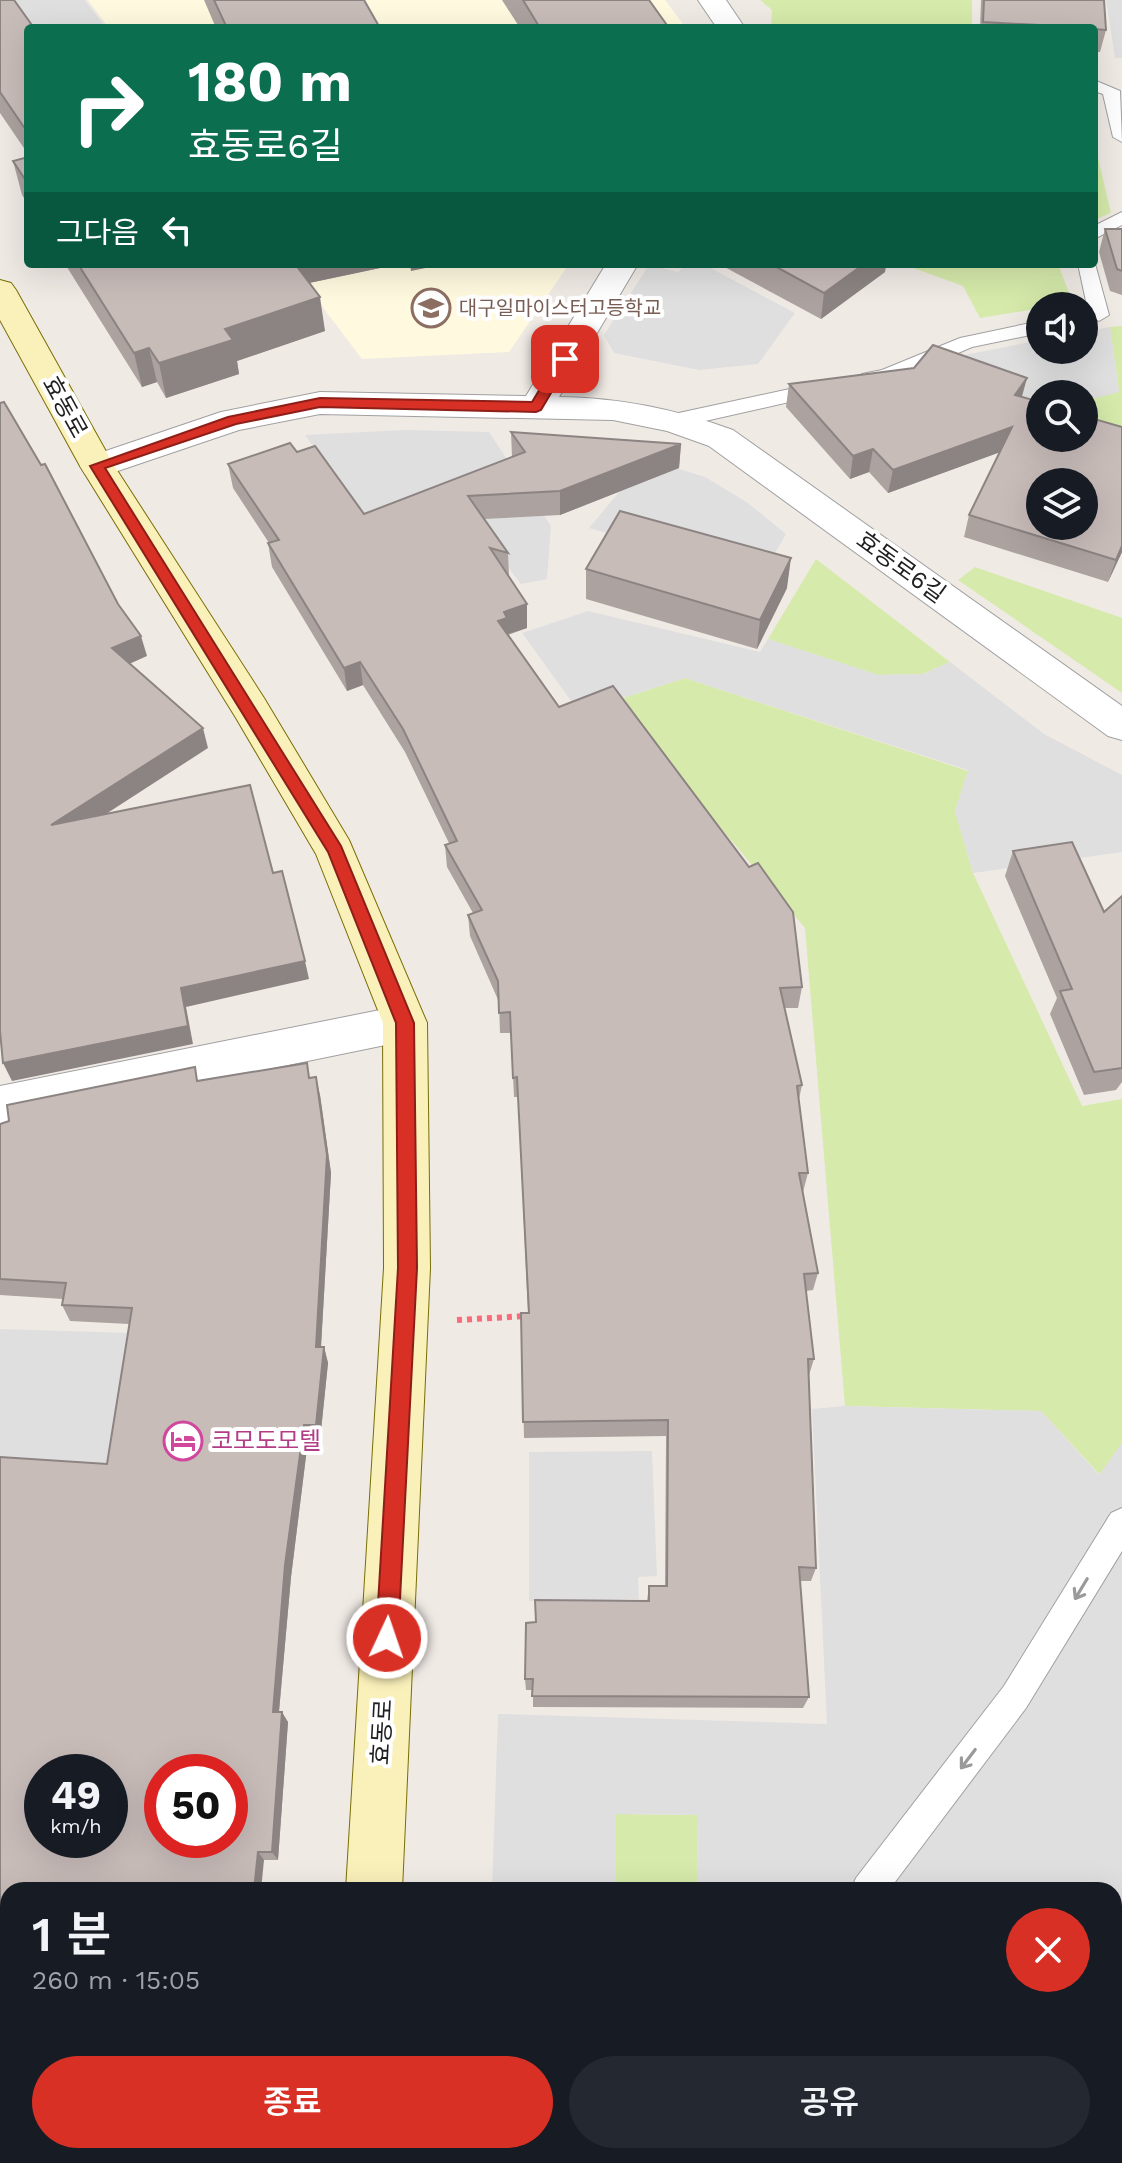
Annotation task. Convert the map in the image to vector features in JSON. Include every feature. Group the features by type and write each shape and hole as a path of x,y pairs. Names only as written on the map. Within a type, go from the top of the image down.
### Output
{"main road":[{"name":"효동로","path":"5,310 97,466 250,708 335,851 405,1023 407,1268 374,1882"}],"street":[{"path":"712,0 728,24"},
{"path":"536,407 620,268"},
{"name":"효동로6길","path":"97,466 233,420 320,403 613,409 674,421 721,438 1122,726"},
{"path":"0,1105 405,1023"}],"lane":[{"path":"1098,86 1111,91 1122,137"},
{"path":"1098,231 1122,218"},
{"path":"1087,268 1090,292"},
{"path":"1098,316 1122,315"},
{"name":"효동로6길","path":"674,421 886,376 967,342 1026,330"},
{"path":"874,1882 1015,1697 1122,1523"}],"path":[{"path":"404,1323 532,1316"}],"shaded area":[{"path":"7,0 85,0 103,24 25,24"},
{"path":"88,0 665,0 683,24 106,24"},
{"path":"1106,0 1122,0 1122,58 1115,58"},
{"name":"대구일마이스터고등학교","path":"293,268 566,268 509,352 362,359"},
{"path":"647,268 678,272 682,268 711,268 795,313 758,364 699,370 614,353 604,335"},
{"path":"1110,327 1119,392 1098,397 1098,380 1026,380 1026,397 943,370 955,357 1026,343 1026,364 1098,364 1098,329"},
{"path":"405,430 489,432 551,526 547,579 521,584 455,499 372,529 305,435"},
{"path":"647,459 705,477 748,503 786,534 761,577 589,528"},
{"path":"588,611 760,652 768,639 878,675 923,674 950,662 1044,734 1122,775 1122,852 973,873 955,811 968,770 685,678 579,712 522,633"},
{"path":"0,1329 130,1333 90,1577 0,1463"},
{"path":"845,1406 1041,1411 1099,1475 1122,1443 1122,1882 698,1882 697,1815 616,1814 616,1882 492,1882 498,1714 827,1724 812,1409"},
{"path":"652,1451 657,1576 638,1577 639,1599 529,1601 529,1452"}],"green space":[{"path":"760,0 972,0 972,24 771,24 772,10"},
{"path":"1098,158 1111,213 1098,218"},
{"path":"913,268 1060,268 1069,292 1026,292 1026,311 980,318 963,286"},
{"path":"1122,326 1122,440 1098,432 1098,397 1119,391 1110,327"},
{"path":"816,559 950,662 923,674 878,675 768,639"},
{"path":"975,567 1122,618 1122,693 958,580"},
{"path":"685,678 968,771 955,811 973,873 1082,1106 1122,1099 1122,1443 1100,1475 1041,1411 845,1406 805,928 614,701"},
{"path":"615,1814 697,1815 698,1882 616,1882"}],"building":[{"path":"0,0 14,0 31,24 24,24 24,127 0,92"},
{"path":"214,0 364,0 378,24 225,24"},
{"path":"523,0 649,0 666,24 538,24"},
{"path":"984,0 1104,0 1106,30 1098,29 1098,24 983,22"},
{"path":"24,158 24,178 13,161"},
{"path":"1105,229 1122,229 1122,271 1117,269"},
{"path":"81,268 298,268 320,297 225,329 233,340 159,363 149,348 134,353"},
{"path":"778,268 858,268 824,293"},
{"path":"933,345 1027,378 1015,395 1026,398 1026,452 1098,452 1098,420 1122,427 1122,546 1116,560 1051,540 1098,540 1098,468 1026,468 1026,532 969,515 1012,427 893,470 873,449 853,456 789,384 914,368"},
{"path":"4,402 41,465 45,464 118,604 141,636 112,648 203,728 51,825 250,785 273,873 282,871 305,961 181,988 188,1026 3,1063 0,1031 0,403"},
{"path":"511,432 681,444 560,491 468,496 508,553 490,548 527,604 504,612 507,618 498,621 559,707 613,686 749,867 758,863 793,912 802,987 780,988 802,1085 797,1086 808,1173 799,1173 818,1273 804,1274 814,1359 808,1359 816,1568 799,1567 809,1697 532,1696 533,1679 525,1679 526,1623 536,1622 535,1600 649,1601 649,1586 667,1586 668,1420 523,1422 521,1313 529,1313 517,1077 513,1078 510,1012 499,1013 498,981 468,915 482,910 445,845 457,841 403,729 360,662 344,668 268,543 279,540 228,464 290,443 297,452 315,446 364,514 525,452"},
{"path":"620,511 791,558 760,620 586,569"},
{"path":"1072,842 1104,912 1122,896 1122,1068 1094,1072 1060,991 1072,989 1013,851"},
{"path":"307,1063 309,1078 316,1077 327,1155 316,1347 324,1347 316,1425 304,1425 285,1565 273,1712 282,1712 272,1852 258,1852 255,1882 0,1882 0,1457 107,1464 132,1308 62,1305 66,1283 0,1279 0,1124 9,1121 7,1105 195,1067 197,1081"}],"place":[{"name":"대구일마이스터고등학교","path":"431,308"},
{"name":"코모도모텔","path":"183,1441"}],"route":[{"path":"387,1638 407,1268 405,1023 335,851 250,708 97,466 233,420 320,403 536,407 565,359"}]}
